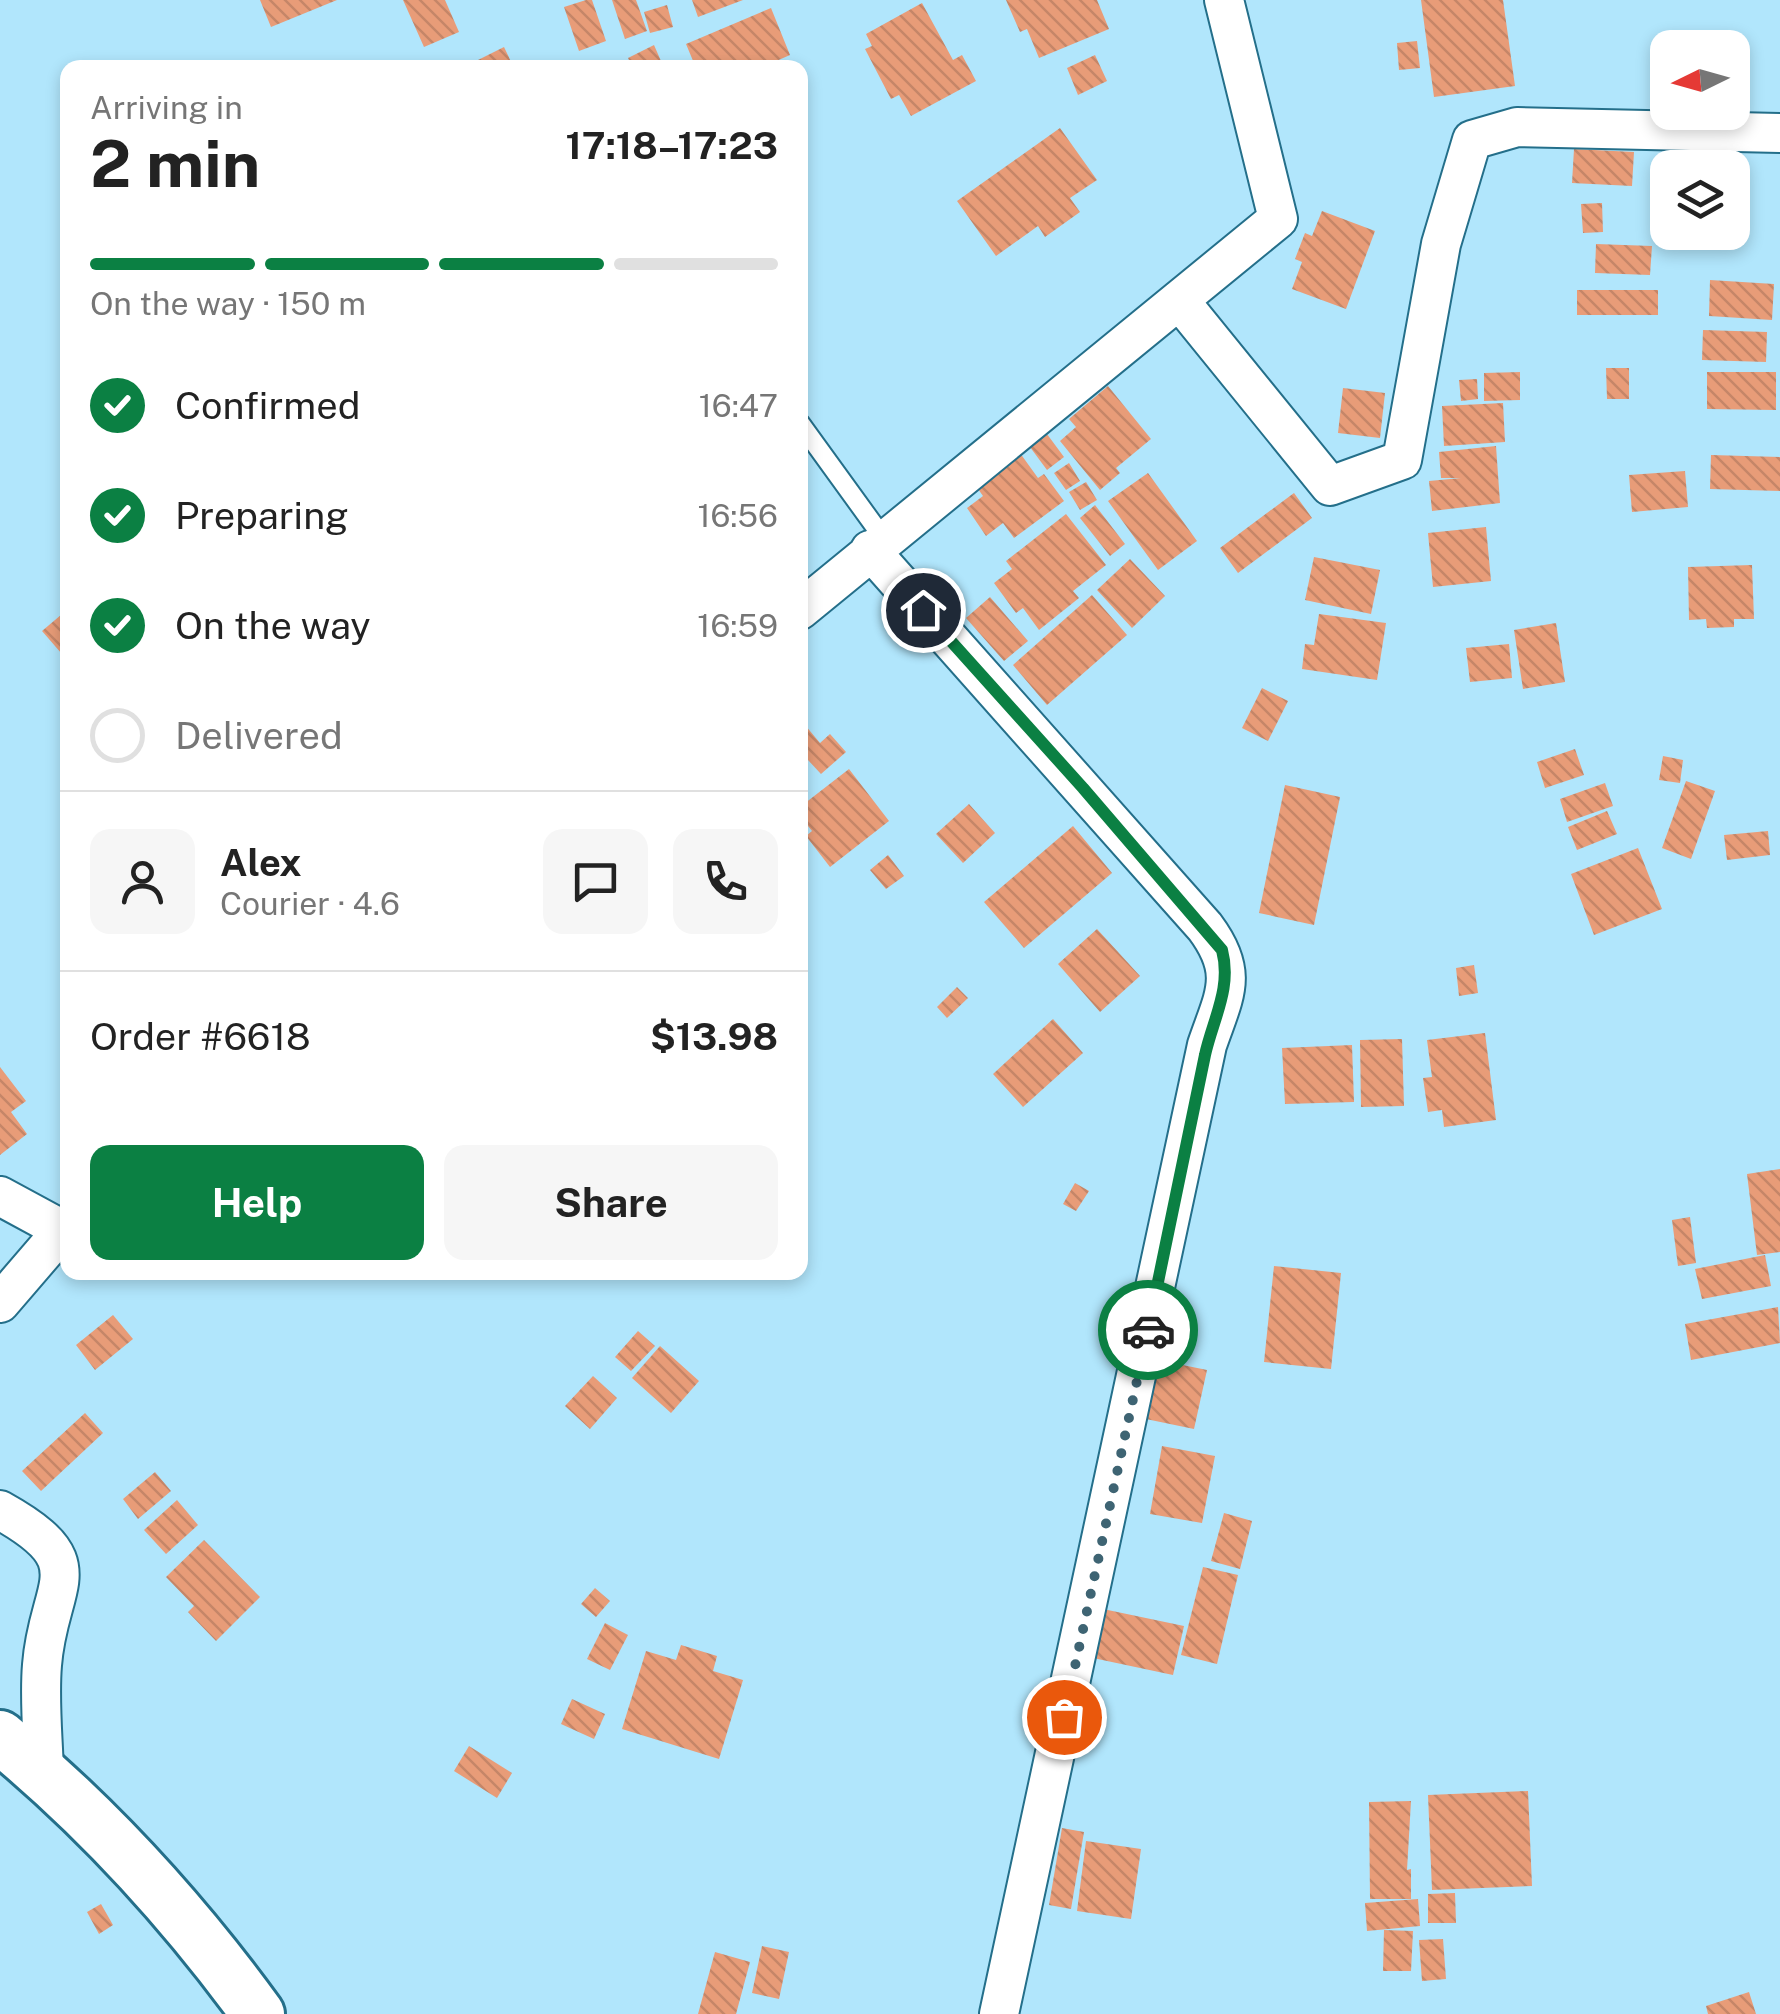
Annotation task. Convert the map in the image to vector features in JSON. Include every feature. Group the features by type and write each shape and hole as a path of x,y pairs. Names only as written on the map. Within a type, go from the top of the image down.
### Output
{"street":[{"path":"808,603 1278,219 1224,0"},
{"path":"1179,300 1330,486 1402,460 1440,244 1472,140 1518,127 1780,133"},
{"path":"877,544 1204,927 1222,950 1227,970 1207,1045 999,2014"},
{"path":"0,1196 60,1225"},
{"path":"0,1303 60,1232"},
{"path":"0,1510 36,1530 48,1542 60,1574 42,1662 44,1773"},
{"path":"0,1736 105,1831 162,1892 258,2014"}],"lane":[{"path":"808,436 877,544"}],"building":[{"path":"260,0 337,0 271,27"},
{"path":"403,0 445,0 459,32 424,47"},
{"path":"592,0 606,41 579,51 564,7"},
{"path":"612,0 636,0 647,31 625,39"},
{"path":"692,0 743,0 698,17"},
{"path":"1006,0 1097,0 1109,29 1039,58 1027,29 1020,32"},
{"path":"1421,0 1503,0 1515,86 1434,97"},
{"path":"922,3 953,60 962,55 976,81 911,116 899,95 891,99 865,49 872,46 866,34"},
{"path":"667,5 673,27 650,33 644,12"},
{"path":"771,8 790,55 778,60 693,60 686,44"},
{"path":"1417,41 1420,68 1399,70 1397,43"},
{"path":"654,45 661,60 629,60"},
{"path":"504,47 510,60 478,60"},
{"path":"1095,55 1107,81 1078,95 1067,68"},
{"path":"1060,128 1097,180 1070,198 1080,212 1045,237 1038,226 996,256 957,201"},
{"path":"1574,149 1634,152 1632,186 1572,183"},
{"path":"1602,203 1603,232 1583,233 1581,204"},
{"path":"1322,211 1375,231 1346,309 1292,289 1302,262 1295,259 1305,233 1312,236"},
{"path":"1596,244 1650,246 1650,275 1595,273"},
{"path":"1710,280 1774,284 1772,320 1709,316"},
{"path":"1577,290 1658,290 1658,315 1577,315"},
{"path":"1703,330 1767,332 1766,362 1702,360"},
{"path":"1606,368 1629,368 1629,399 1607,399"},
{"path":"1520,372 1520,400 1484,401 1484,373"},
{"path":"1707,372 1776,372 1776,410 1707,409"},
{"path":"1477,379 1478,399 1461,401 1459,380"},
{"path":"1108,386 1151,439 1116,468 1120,473 1100,490 1060,441 1076,427 1069,419"},
{"path":"1343,388 1385,393 1380,438 1338,433"},
{"path":"1503,403 1505,442 1444,446 1442,406"},
{"path":"1044,430 1064,457 1047,470 1027,443"},
{"path":"1015,446 1038,478 1044,474 1064,501 1014,538 1003,523 986,536 967,508 983,496 971,479"},
{"path":"1496,446 1500,503 1432,511 1429,481 1461,478 1441,478 1439,452"},
{"path":"1711,455 1780,457 1780,491 1710,489"},
{"path":"1069,463 1080,481 1066,490 1054,473"},
{"path":"1685,471 1688,507 1632,512 1629,475"},
{"path":"1148,473 1197,541 1158,570 1108,501"},
{"path":"1086,482 1097,500 1080,510 1069,492"},
{"path":"1294,493 1312,518 1238,573 1220,548"},
{"path":"1095,505 1125,544 1110,556 1080,518"},
{"path":"1066,514 1106,565 1073,591 1079,598 1039,630 1023,608 1016,613 994,583 1012,569 1006,561"},
{"path":"1486,527 1491,581 1433,587 1428,533"},
{"path":"1314,557 1380,570 1371,614 1305,600"},
{"path":"1130,559 1165,596 1132,628 1097,590"},
{"path":"1752,565 1754,619 1734,619 1734,627 1707,628 1706,619 1689,620 1688,567"},
{"path":"1092,595 1127,635 1047,705 1013,665"},
{"path":"990,597 1028,641 1004,661 966,618"},
{"path":"1319,614 1386,623 1377,680 1302,669 1305,644 1314,645"},
{"path":"60,616 60,652 42,631"},
{"path":"1556,623 1565,682 1523,689 1514,630"},
{"path":"1509,644 1512,678 1470,682 1466,648"},
{"path":"1262,688 1288,701 1268,741 1242,728"},
{"path":"808,729 820,743 830,734 846,752 821,774 808,760"},
{"path":"1575,749 1584,775 1545,788 1537,762"},
{"path":"1663,756 1683,760 1680,783 1659,780"},
{"path":"849,769 889,821 830,867 808,839 812,831 808,826 808,801"},
{"path":"1686,781 1715,791 1691,859 1662,848"},
{"path":"1605,783 1613,806 1567,822 1560,799"},
{"path":"1285,785 1340,797 1314,925 1259,913"},
{"path":"969,804 995,833 963,863 936,834"},
{"path":"1607,811 1617,834 1577,850 1568,827"},
{"path":"1073,826 1112,873 1024,948 984,902"},
{"path":"1768,831 1770,855 1727,860 1724,835"},
{"path":"1638,848 1662,909 1594,935 1571,874"},
{"path":"888,855 904,876 886,889 870,870"},
{"path":"1097,929 1140,976 1100,1012 1058,964"},
{"path":"1474,965 1478,993 1459,996 1456,968"},
{"path":"957,987 968,998 947,1018 937,1007"},
{"path":"1053,1019 1083,1053 1023,1107 993,1074"},
{"path":"1485,1033 1496,1120 1444,1127 1442,1110 1428,1112 1423,1078 1432,1077 1427,1040"},
{"path":"1402,1039 1404,1106 1361,1107 1360,1040"},
{"path":"1352,1045 1354,1102 1285,1104 1282,1048"},
{"path":"0,1067 26,1101 11,1112 27,1134 0,1155"},
{"path":"1780,1169 1780,1252 1757,1255 1747,1174"},
{"path":"1075,1183 1089,1191 1076,1211 1063,1204"},
{"path":"1690,1217 1696,1263 1678,1266 1672,1220"},
{"path":"1765,1255 1771,1286 1702,1299 1695,1269"},
{"path":"1274,1266 1341,1273 1331,1369 1264,1362"},
{"path":"1778,1307 1780,1343 1691,1360 1685,1324"},
{"path":"113,1315 133,1339 95,1370 76,1345"},
{"path":"638,1331 655,1346 631,1371 615,1357"},
{"path":"660,1346 699,1381 671,1413 632,1378"},
{"path":"1158,1360 1207,1370 1194,1429 1146,1419"},
{"path":"593,1376 617,1398 590,1429 565,1406"},
{"path":"85,1413 103,1433 41,1491 22,1471"},
{"path":"1162,1446 1215,1456 1202,1523 1150,1514"},
{"path":"155,1472 171,1491 138,1519 123,1499"},
{"path":"177,1500 198,1525 166,1554 144,1530"},
{"path":"1224,1513 1252,1521 1240,1569 1211,1561"},
{"path":"204,1540 260,1597 216,1641 188,1612 194,1606 166,1577"},
{"path":"1203,1567 1238,1575 1217,1664 1181,1655"},
{"path":"595,1588 610,1601 596,1617 581,1604"},
{"path":"1103,1609 1184,1626 1173,1675 1093,1658"},
{"path":"605,1623 628,1635 610,1670 587,1659"},
{"path":"681,1645 717,1656 713,1671 743,1680 719,1759 622,1729 646,1651 676,1660"},
{"path":"572,1699 605,1714 594,1739 561,1724"},
{"path":"469,1746 512,1773 497,1798 454,1771"},
{"path":"1528,1791 1532,1886 1432,1890 1428,1795"},
{"path":"1411,1801 1407,1870 1411,1869 1411,1899 1370,1899 1369,1802"},
{"path":"1062,1828 1084,1832 1071,1909 1049,1905"},
{"path":"1086,1841 1141,1849 1131,1919 1077,1911"},
{"path":"1455,1893 1456,1923 1428,1923 1428,1894"},
{"path":"1418,1899 1420,1926 1367,1931 1365,1903"},
{"path":"101,1904 113,1925 99,1934 87,1912"},
{"path":"1384,1930 1413,1931 1411,1971 1383,1971"},
{"path":"1443,1939 1446,1979 1422,1981 1419,1940"},
{"path":"762,1946 789,1952 779,1999 752,1993"},
{"path":"715,1952 750,1962 736,2014 698,2014"},
{"path":"1749,1992 1756,2014 1708,2014 1706,2006"}],"way so far":[{"path":"1064,1717 1148,1330"}],"route":[{"path":"923,610 1222,950 1227,970 1223,996 1207,1045 1148,1330"}]}
